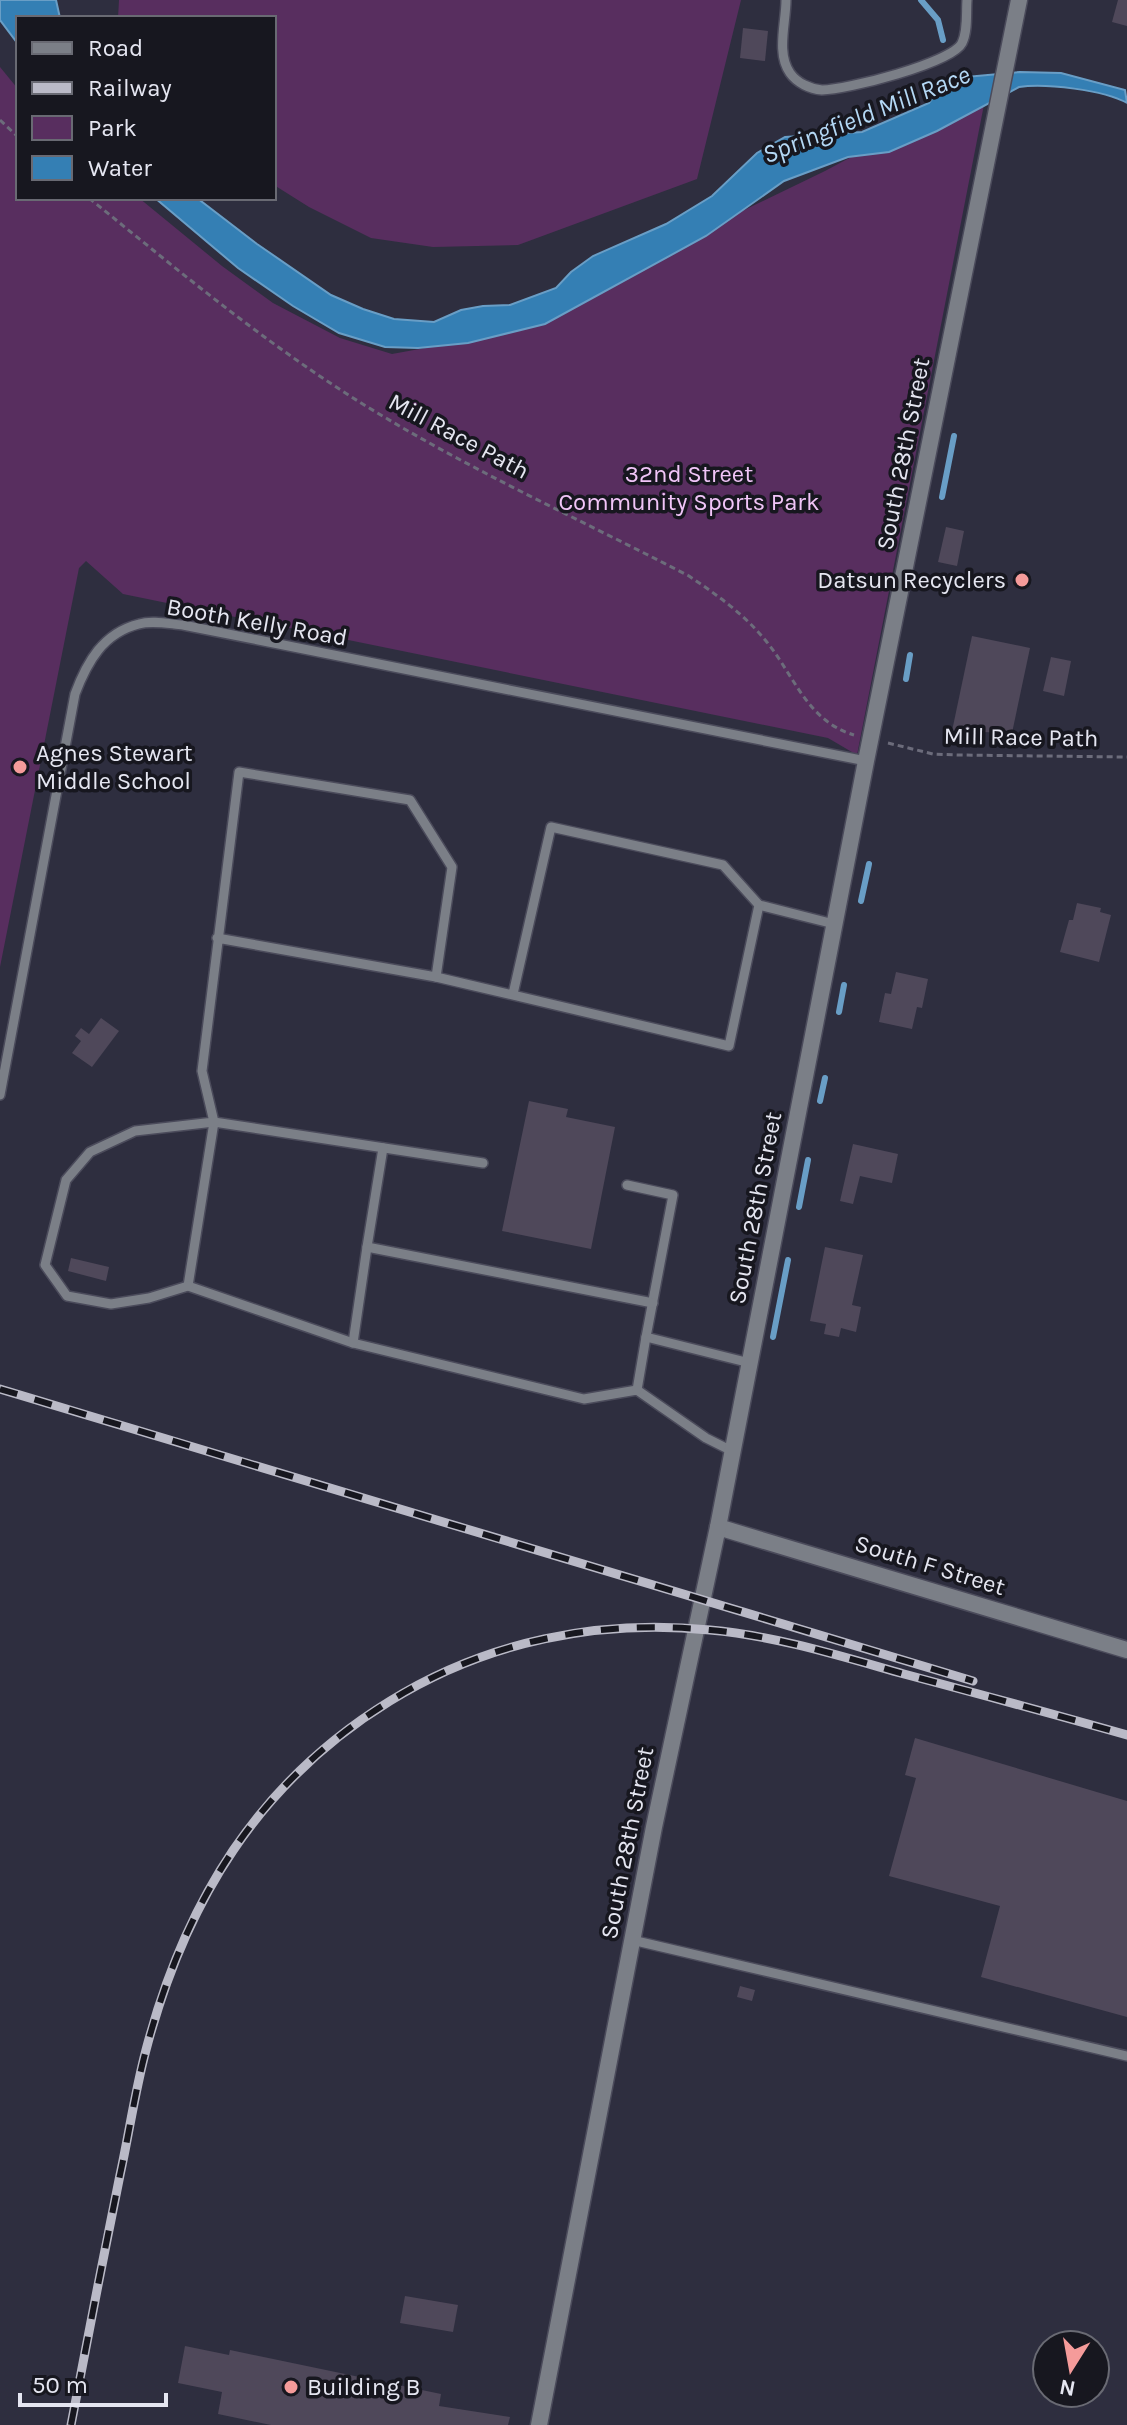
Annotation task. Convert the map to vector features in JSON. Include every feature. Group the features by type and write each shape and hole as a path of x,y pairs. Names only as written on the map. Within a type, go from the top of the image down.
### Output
{"street":[{"name":"South 28th Street","path":"539,2425 632,1940 718,1527 866,761 1019,0"},
{"name":"South F Street","path":"718,1527 1127,1650"}],"lane":[{"path":"786,0 785,62 800,82 822,90 892,76 943,58 962,43 967,0"},
{"name":"Booth Kelly Road","path":"0,1095 75,694 86,665 109,638 140,623 183,625 866,761"},
{"path":"188,1286 214,1122 202,1071 239,772 410,800 452,867 436,977"},
{"path":"513,994 551,827 723,865 759,905 834,924"},
{"path":"217,938 436,977 729,1046 759,905"},
{"path":"483,1163 214,1122 135,1131 90,1152 66,1180 45,1265 67,1296 111,1304 149,1298 188,1286 353,1343 584,1399 637,1390 706,1438 732,1451"},
{"path":"353,1343 383,1148"},
{"path":"627,1185 673,1195 637,1390"},
{"path":"367,1247 653,1303"},
{"path":"646,1337 750,1363"},
{"path":"632,1940 1127,2056"}],"path":[{"path":"0,120 16,135"},
{"name":"Mill Race Path","path":"91,200 247,326 364,405 436,448 689,576 714,593 767,641 822,720 849,733 933,754 1127,757"}],"green space":[{"path":"119,0 741,0 697,179 518,245 433,247 371,238 309,207 276,186 276,16 118,16"},
{"name":"32nd Street Community Sports Park","path":"0,67 16,87 16,200 141,200 273,303 340,338 392,354 543,320 738,213 825,171 988,84 857,755 828,738 123,594 86,561 79,568 0,967"}],"water":[{"path":"0,0 56,0 60,16 16,16 16,41 0,20"},
{"path":"1020,72 1061,73 1125,90 1127,103 1104,94 1074,89 1019,87 937,131 889,152 848,157 784,181 706,236 545,324 468,343 418,348 385,347 339,333 238,268 157,200 200,200 331,295 394,319 434,322 461,310 510,305 556,288 593,256 666,224 712,196 757,153 785,137 862,132 929,103 948,78 962,73 966,77"}],"building":[{"path":"1118,0 1127,0 1127,26 1112,22"},
{"path":"743,28 768,31 765,61 740,58"},
{"path":"946,527 964,531 957,566 938,562"},
{"name":"Datsun Recyclers","path":"972,636 1030,648 1012,733 952,731"},
{"path":"1051,657 1071,661 1064,696 1043,691"},
{"path":"1077,903 1101,908 1100,912 1111,915 1099,962 1060,952"},
{"path":"896,972 928,979 922,1008 917,1007 912,1029 879,1022 885,993 891,994"},
{"path":"101,1018 119,1031 92,1067 72,1053 81,1041 75,1036 81,1028 89,1034"},
{"path":"529,1101 568,1109 566,1117 615,1127 591,1249 502,1231"},
{"path":"853,1144 898,1154 892,1183 860,1176 853,1204 840,1201"},
{"path":"825,1247 863,1255 852,1305 861,1307 856,1332 841,1328 839,1337 824,1334 826,1324 810,1321"},
{"path":"71,1258 109,1267 106,1281 68,1271"},
{"path":"915,1738 1127,1801 1127,2017 981,1977 1000,1906 889,1876 916,1778 905,1775"},
{"path":"740,1986 755,1990 752,2001 737,1997"},
{"path":"405,2296 458,2305 453,2332 400,2323"},
{"name":"Building B","path":"185,2346 229,2355 230,2350 441,2394 439,2406 510,2417 508,2425 271,2425 218,2414 222,2392 178,2383"}],"waterway":[{"path":"921,0 938,20 943,40"},
{"path":"942,497 954,436"},
{"path":"906,679 910,655"},
{"path":"861,901 869,864"},
{"path":"839,1012 844,985"},
{"path":"820,1101 825,1078"},
{"path":"799,1207 808,1160"},
{"path":"773,1337 788,1260"}],"railway":[{"path":"0,1389 973,1681"},
{"path":"71,2425 142,2065 162,1996 182,1944 233,1850 265,1808 302,1769 343,1733 390,1701 427,1680 504,1649 585,1632 668,1627 735,1633 784,1642 1127,1735"}],"place":[{"name":"Datsun Recyclers","path":"1022,580"},
{"name":"Agnes Stewart Middle School","path":"20,767"},
{"name":"Building B","path":"291,2387"}],"water label":[{"name":"Springfield Mill Race","path":"866,114"}]}
